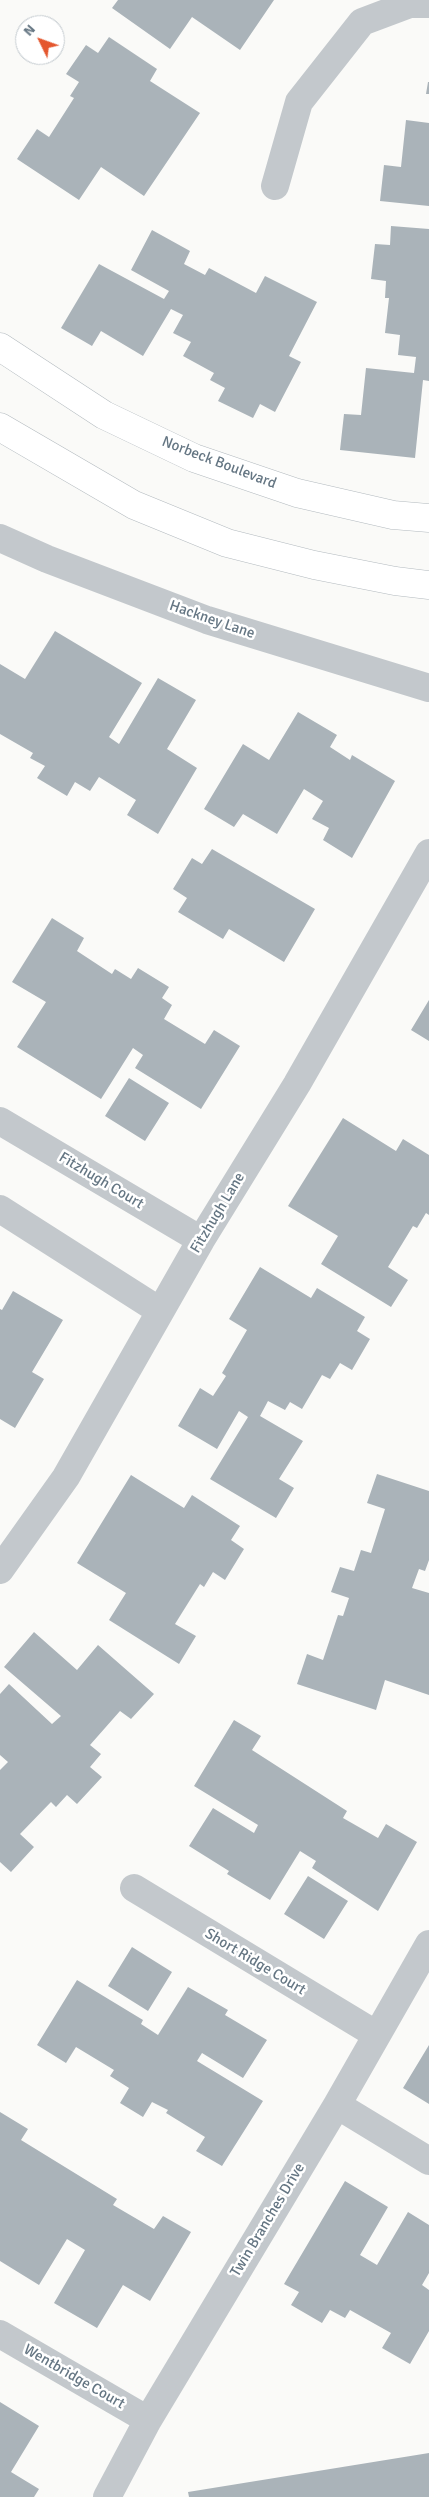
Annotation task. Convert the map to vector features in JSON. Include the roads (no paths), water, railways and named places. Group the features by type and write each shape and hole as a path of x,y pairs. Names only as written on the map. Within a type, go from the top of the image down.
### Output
{"street":[{"path":"275,186 299,102 362,22 410,4 429,4"},
{"name":"Norbeck Boulevard","path":"0,347 104,415 194,458 297,493 393,515 429,518"},
{"path":"0,426 134,505 227,543 314,565 429,585"},
{"name":"Hackney Lane","path":"0,538 47,559 208,620 429,688"},
{"name":"Fitzhugh Lane","path":"0,1570 66,1477 201,1240 297,1084 429,853"},
{"name":"Fitzhugh Court","path":"0,1121 201,1240"},
{"path":"0,1209 160,1311"},
{"name":"Short Ridge Court","path":"134,1888 377,2035"},
{"name":"Twin Branches Drive","path":"107,2497 148,2420 337,2105 429,1944"},
{"path":"337,2105 429,2161"},
{"name":"Wentbridge Court","path":"0,2334 148,2420"}]}
